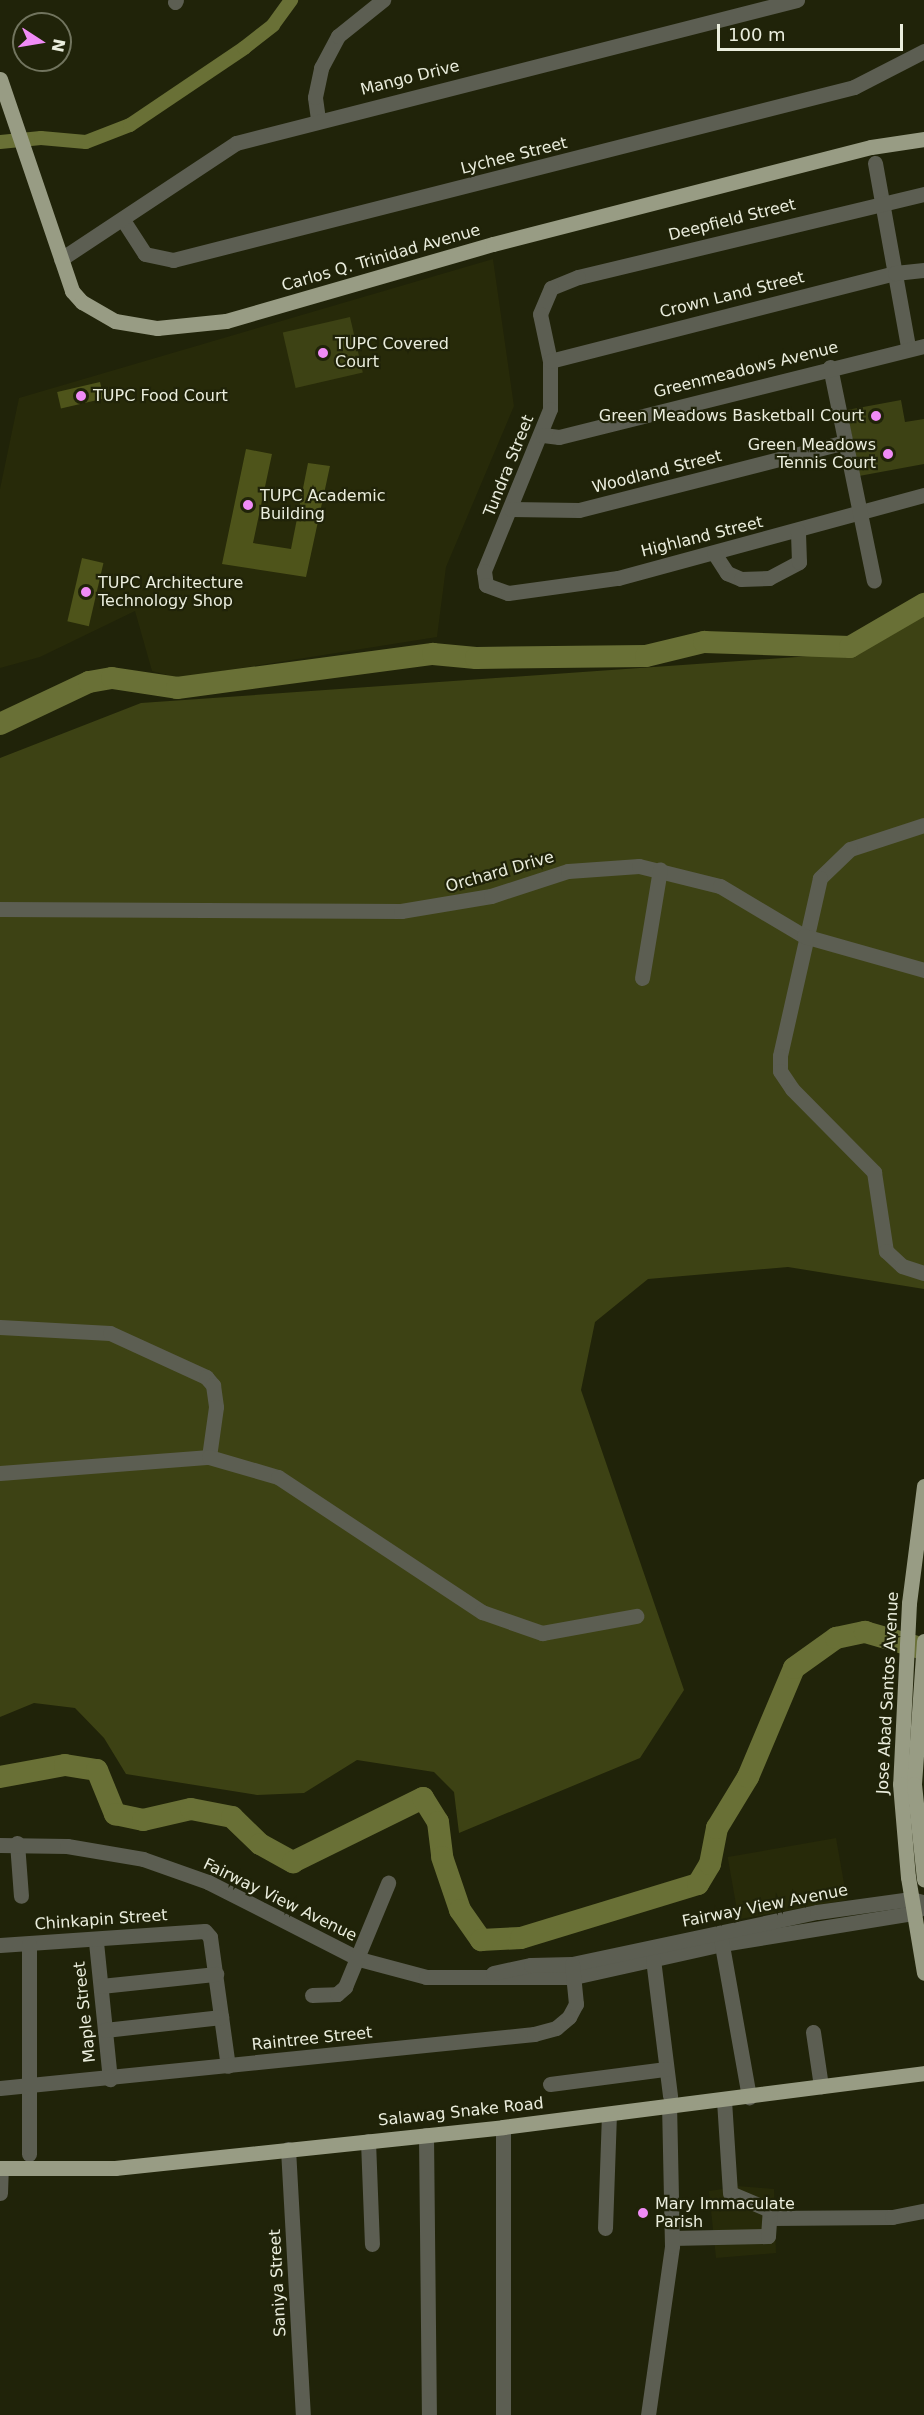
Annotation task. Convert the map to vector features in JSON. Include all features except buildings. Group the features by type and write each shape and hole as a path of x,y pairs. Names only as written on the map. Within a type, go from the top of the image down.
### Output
{"main road":[{"name":"Carlos Q. Trinidad Avenue","path":"0,79 24,157 72,291 81,302 115,321 157,328 198,326 516,238 871,147 924,139"},
{"name":"Jose Abad Santos Avenue","path":"924,1486 909,1603 900,1752 924,1973"},
{"name":"Jose Abad Santos Avenue","path":"924,1641 919,1730 920,1753 915,1810 924,1879"},
{"name":"Salawag Snake Road","path":"0,2168 115,2168 503,2127 609,2114 669,2101 724,2100 924,2073"}],"street":[{"path":"318,119 315,97 330,52 359,15 382,0"},
{"name":"Mango Drive","path":"61,259 237,143 318,119 797,0"},
{"name":"Lychee Street","path":"123,220 145,254 173,260 854,87 924,51"},
{"path":"875,163 908,347"},
{"name":"Deepfield Street","path":"551,288 578,277 882,201 924,194"},
{"name":"Crown Land Street","path":"550,361 895,273 924,270"},
{"name":"Tundra Street","path":"486,585 484,571 543,435 550,409 550,361 540,314 551,288"},
{"name":"Greenmeadows Avenue","path":"543,435 559,437 908,347 924,346"},
{"path":"830,367 874,581"},
{"name":"Woodland Street","path":"511,508 579,510 845,442"},
{"name":"Highland Street","path":"486,585 495,591 519,592 618,578 924,495"},
{"path":"714,553 727,573 741,579 769,578 799,562 798,531"},
{"path":"924,825 850,849 834,860 820,878 804,936 782,1036 780,1071 792,1089 874,1172 881,1239 892,1260 924,1273"},
{"name":"Orchard Drive","path":"0,909 401,911 456,905 568,871 600,866 660,869 720,886 804,936 922,969"},
{"path":"642,978 660,869"},
{"path":"0,1328 95,1329 206,1377 213,1385 216,1407 209,1457"},
{"path":"0,1473 209,1457 278,1477 482,1612 542,1634 636,1616"},
{"path":"900,1752 920,1753"},
{"path":"17,1843 21,1896"},
{"name":"Fairway View Avenue","path":"0,1845 17,1843 67,1846 143,1859 208,1882 359,1959 426,1977 473,1978 531,1965 573,1971 653,1959 721,1938"},
{"path":"312,1995 336,1994 359,1959 388,1883"},
{"name":"Fairway View Avenue","path":"573,1971 818,1919 918,1905"},
{"name":"Chinkapin Street","path":"0,1945 96,1942 205,1931 210,1937 216,1974"},
{"path":"721,1938 749,2097"},
{"name":"Maple Street","path":"96,1942 110,2079"},
{"path":"29,2154 30,1944"},
{"path":"648,2415 664,2328 672,2238 669,2101 653,1959"},
{"name":"Raintree Street","path":"0,2088 110,2079 545,2031 569,2017 576,2004 573,1971"},
{"path":"100,1986 216,1974 228,2066"},
{"path":"105,2030 221,2017"},
{"path":"813,2032 821,2086"},
{"path":"550,2084 666,2068"},
{"path":"672,2238 768,2236 771,2218 763,2204 730,2193 724,2100"},
{"path":"604,2228 609,2114"},
{"path":"503,2127 503,2415"},
{"path":"426,2135 429,2415"},
{"path":"368,2141 372,2244"},
{"name":"Saniya Street","path":"288,2149 303,2415"},
{"path":"0,2168 0,2193"},
{"path":"771,2218 892,2217 924,2211"}],"shaded area":[{"path":"493,259 514,406 446,567 437,637 178,678 152,671 135,611 40,657 0,668 0,489 19,398"},
{"name":"TUPC Covered Court","path":"350,317 363,373 296,388 283,333"},
{"path":"901,400 905,422 924,419 924,464 859,476 847,410"},
{"path":"924,613 924,1289 788,1267 648,1279 595,1322 581,1390 684,1690 640,1758 459,1833 454,1792 434,1772 357,1760 304,1793 257,1795 126,1774 104,1738 75,1708 34,1703 0,1717 0,758 141,703 853,653"},
{"path":"836,1838 847,1900 739,1919 728,1857"},
{"path":"728,2119 738,2186 774,2189 776,2253 716,2258 709,2191 723,2189"}],"waterway":[{"path":"0,142 41,138 86,142 130,125 244,48 273,25 291,0"},
{"path":"0,724 89,682 112,678 177,688 433,654 476,658 646,656 704,642 850,647 924,604"},
{"path":"0,1777 65,1765 97,1770 115,1814 143,1820 191,1809 232,1817 260,1844 293,1862 423,1798 438,1822 442,1857 460,1910 481,1940 521,1938 698,1884 710,1864 717,1828 748,1777 794,1668 836,1638 865,1632 924,1649"}],"place":[{"name":"TUPC Covered Court","path":"323,353"},
{"name":"TUPC Food Court","path":"81,396"},
{"name":"Green Meadows Basketball Court","path":"876,416"},
{"name":"Green Meadows Tennis Court","path":"888,454"},
{"name":"TUPC Academic Building","path":"248,505"},
{"name":"TUPC Architecture Technology Shop","path":"86,592"},
{"name":"Mary Immaculate Parish","path":"643,2213"}]}
